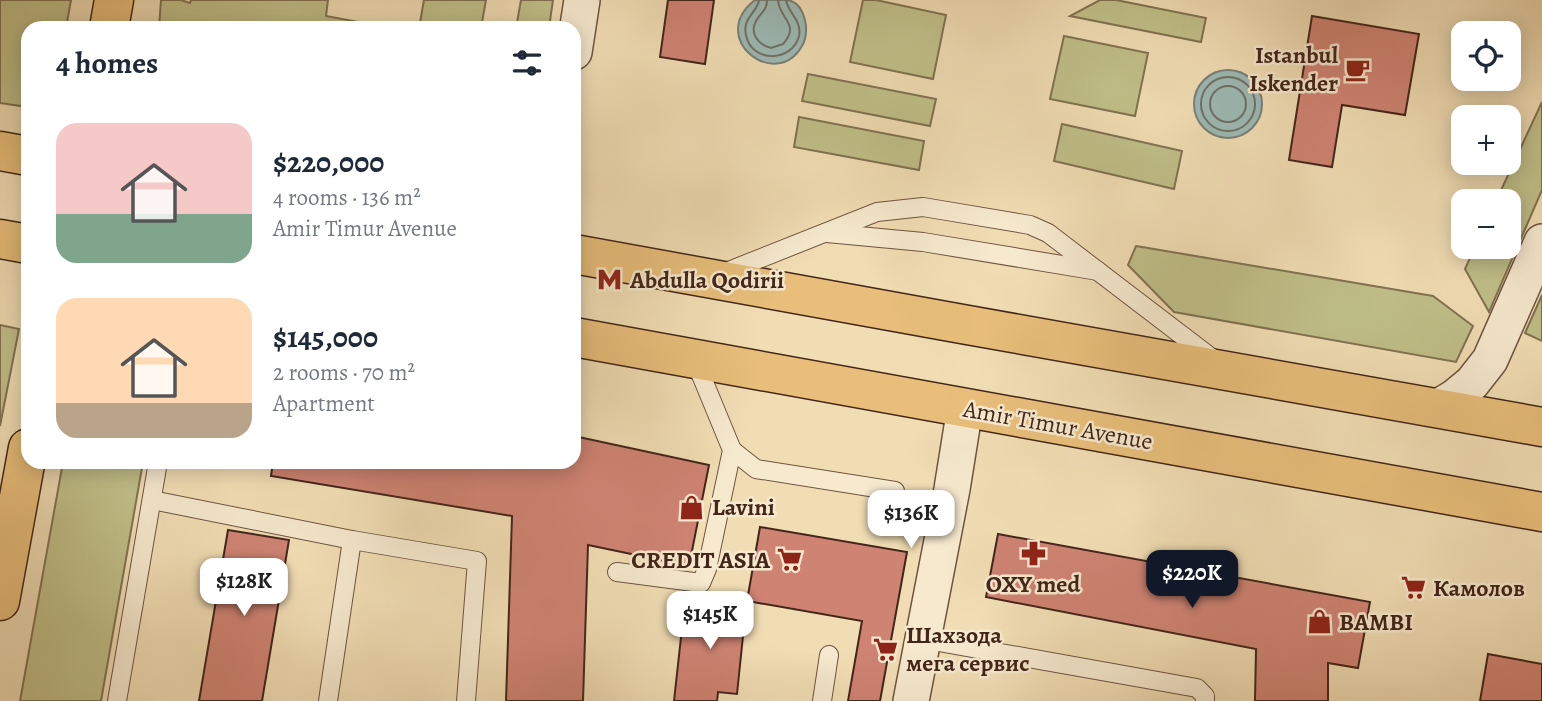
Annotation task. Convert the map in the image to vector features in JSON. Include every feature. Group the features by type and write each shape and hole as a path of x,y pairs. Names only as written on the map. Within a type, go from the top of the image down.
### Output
{"main road":[{"path":"110,21 114,0"},
{"path":"0,151 21,155"},
{"path":"0,239 21,243"},
{"path":"581,255 1542,427"},
{"name":"Amir Timur Avenue","path":"581,338 1542,512"},
{"path":"0,601 24,469"}],"street":[{"path":"579,21 582,0"},
{"path":"1435,409 1472,383 1490,360 1542,242"},
{"path":"911,701 965,408"}],"lane":[{"path":"708,279 877,212 923,206 1030,225 1048,233 1101,272 1229,372"},
{"path":"824,233 923,242 1101,272"},
{"path":"694,358 732,450 757,469 895,491"},
{"path":"617,572 701,583 707,569 732,450"},
{"path":"117,701 157,469"},
{"path":"152,500 352,540 477,561 466,701"},
{"path":"328,701 352,540"},
{"path":"922,639 1197,688 1205,696 1205,701"},
{"path":"822,701 829,655"}],"shaded area":[{"path":"0,0 71,0 67,21 21,21 21,106 0,103"},
{"path":"161,0 190,3 191,0 328,0 326,16 353,21 160,21"},
{"path":"424,0 486,0 482,21 420,21"},
{"path":"521,0 553,0 550,21 517,21"},
{"path":"863,0 876,0 946,15 933,79 850,62"},
{"path":"1100,0 1116,0 1206,18 1201,42 1070,16"},
{"path":"1064,36 1148,53 1135,116 1050,99"},
{"path":"808,74 936,99 930,126 802,101"},
{"path":"1542,102 1542,190 1521,238 1521,189 1502,189 1508,175 1521,175 1521,147"},
{"path":"799,117 924,141 919,170 794,147"},
{"path":"1062,124 1182,151 1174,189 1054,161"},
{"path":"1136,246 1433,296 1473,326 1456,362 1174,312 1128,265"},
{"path":"1470,259 1512,259 1489,312 1465,269"},
{"path":"1542,295 1542,341 1525,333"},
{"path":"0,325 19,329 0,426"},
{"path":"62,469 142,469 101,701 20,701"}],"water":[{"path":"755,0 788,0 799,7 805,19 806,33 802,46 791,59 777,64 763,62 750,54 741,43 738,30 742,15"},
{"path":"1228,70 1241,73 1252,80 1259,91 1262,104 1259,117 1252,128 1241,135 1228,138 1215,135 1204,128 1197,117 1194,104 1197,91 1204,80 1215,73"}],"building":[{"path":"668,0 714,0 705,64 660,57"},
{"name":"Istanbul Iskender","path":"1312,16 1419,34 1405,115 1342,105 1332,167 1289,160"},
{"path":"581,438 709,465 689,566 588,545 583,701 506,701 512,516 271,476 272,469 581,469"},
{"path":"760,527 907,552 880,701 848,701 862,621 747,601"},
{"path":"228,530 289,540 262,701 199,701"},
{"path":"998,534 1370,602 1358,668 1328,663 1328,701 1255,701 1256,649 986,597"},
{"path":"685,601 746,607 737,694 718,692 717,701 674,701"},
{"path":"1488,654 1542,664 1542,701 1480,701"}],"place":[{"name":"Istanbul Iskender","path":"1358,69"},
{"name":"Abdulla Qodirii","path":"610,280"},
{"name":"Lavini","path":"692,507"},
{"name":"OXY med","path":"1033,553"},
{"name":"CREDIT ASIA","path":"790,560"},
{"name":"Камолов","path":"1413,588"},
{"name":"BAMBI","path":"1319,622"},
{"name":"Шахзода мега сервис","path":"886,649"}]}
